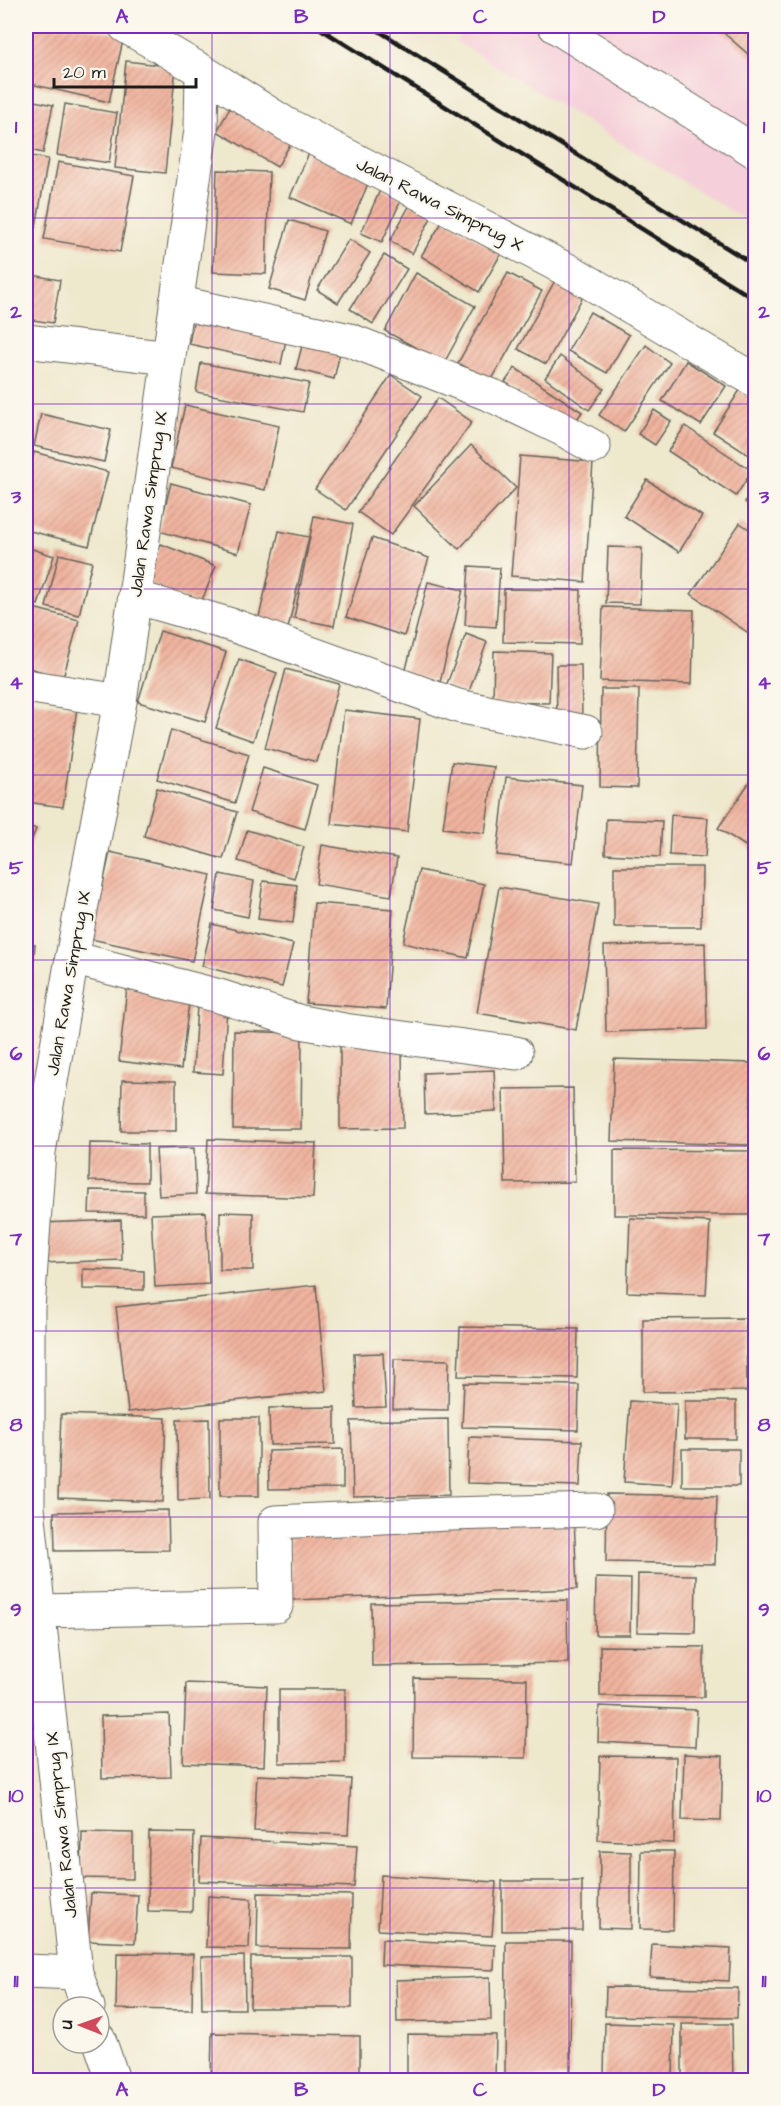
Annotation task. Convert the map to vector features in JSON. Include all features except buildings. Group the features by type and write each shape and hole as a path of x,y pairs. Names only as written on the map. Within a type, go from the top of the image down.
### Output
{"street":[{"name":"Jalan Rawa Simprug X","path":"125,26 286,124 577,274 756,381"},
{"path":"555,26 756,152"},
{"name":"Jalan Rawa Simprug IX","path":"84,1995 76,1973 29,1521 28,1308 39,1152 120,700 201,130 202,71"},
{"path":"176,302 350,340 493,396 594,447"},
{"path":"26,341 169,358"},
{"path":"135,597 235,626 458,706 586,732"},
{"path":"26,686 120,700"},
{"path":"72,958 219,996 301,1022 516,1053"},
{"path":"39,1611 276,1606 275,1522 596,1510"},
{"path":"26,1971 76,1973"},
{"path":"104,2055 113,2080"}],"shaded area":[{"path":"469,26 755,26 755,226 456,41"}],"railway":[{"path":"316,26 756,300"},
{"path":"371,26 756,266"}]}
